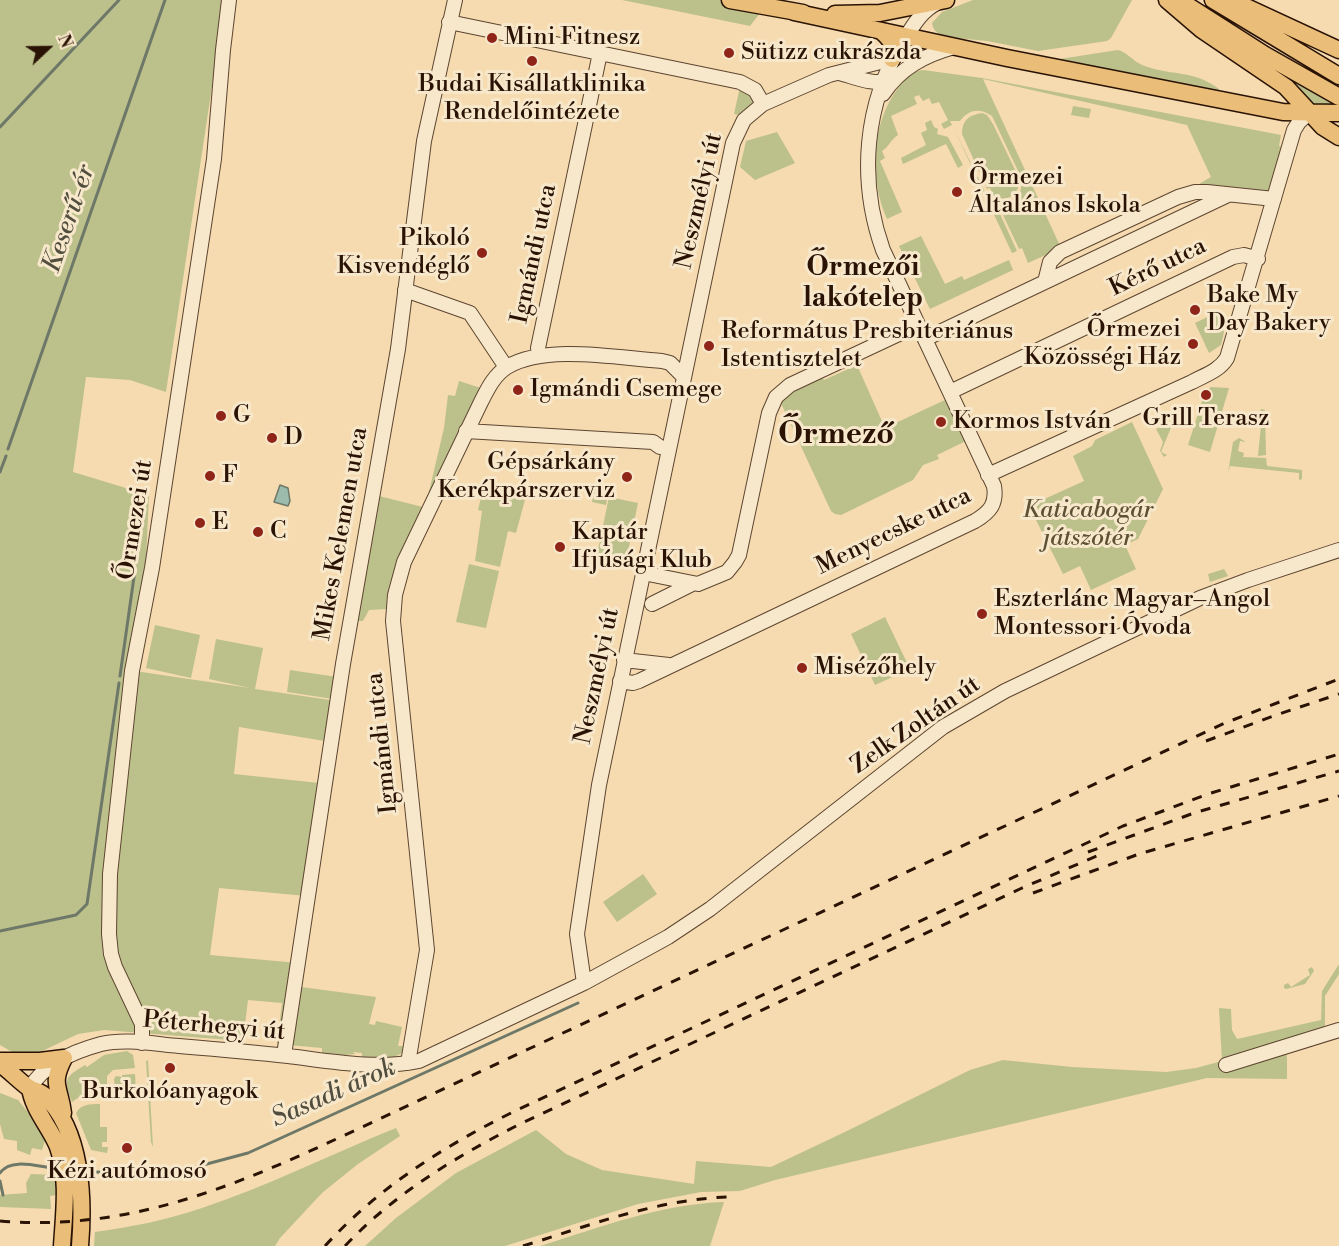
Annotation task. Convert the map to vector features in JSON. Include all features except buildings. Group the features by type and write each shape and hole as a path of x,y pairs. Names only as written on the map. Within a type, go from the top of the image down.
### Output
{"main road":[{"path":"730,0 845,15 880,13 944,1"},
{"path":"1167,0 1202,30 1286,87 1323,127 1339,137"},
{"path":"1179,0 1265,55 1339,97"},
{"path":"1213,0 1339,76"},
{"path":"1231,0 1339,50"},
{"path":"787,7 954,47 1283,112 1339,113"},
{"path":"880,13 898,20 906,36"},
{"path":"881,31 892,43 894,50 892,59"},
{"path":"0,1063 64,1058"},
{"path":"63,1123 63,1109 56,1086 57,1072 64,1058"},
{"path":"0,1063 30,1088 46,1097 63,1123 70,1139 78,1167 82,1205 80,1246"},
{"path":"30,1088 32,1100 54,1136 61,1159 65,1204 62,1246"}],"street":[{"name":"Őrmezei út","path":"142,1042 142,1024 114,967 111,954 110,874 132,671 155,551 214,159 229,0"},
{"name":"Mikes Kelemen utca","path":"284,1055 343,664 398,349 424,141 455,0"},
{"path":"887,81 892,59 906,36 926,10 944,1"},
{"path":"449,21 740,82 755,90 763,104"},
{"path":"837,72 887,81 925,57 954,47"},
{"name":"Igmándi utca","path":"408,1063 427,950 394,633 395,595 404,562 466,431 494,379 506,367 539,355 538,348 600,53"},
{"name":"Neszmélyi út","path":"584,983 577,934 598,785 733,143 744,120 763,104 837,72 892,59"},
{"name":"Menyecske utca","path":"620,681 633,683 639,681 984,516 993,506 994,486 888,261 873,218 867,165 869,139 874,108 887,81"},
{"path":"988,475 1218,369 1227,358 1258,259 1294,130 1310,112"},
{"path":"1045,282 1048,266 1060,252 1186,194 1207,192 1274,200"},
{"path":"925,339 1228,195"},
{"name":"Kérő utca","path":"950,392 1233,257 1244,255 1258,259"},
{"path":"405,290 470,313 506,367"},
{"path":"643,573 692,584 704,583 727,572 739,555 769,413 776,397 790,385 918,325"},
{"path":"539,355 562,354 670,363 689,357"},
{"path":"670,363 684,377"},
{"path":"466,431 653,442 660,447 669,448"},
{"name":"Zelk Zoltán út","path":"584,983 668,936 710,909 943,728 980,705 1188,603 1248,580 1339,550"},
{"path":"652,604 692,584"},
{"path":"630,630 639,654 647,662"},
{"path":"624,660 669,665"},
{"path":"408,1063 419,1061 584,983"},
{"path":"1226,1065 1339,1030"},
{"name":"Péterhegyi út","path":"30,1088 40,1074 64,1058 101,1044 125,1042 353,1063 408,1063"}],"green space":[{"path":"0,0 225,0 166,392 130,380 86,377 73,472 149,495 146,560 128,670 250,688 209,679 216,639 263,648 255,689 337,701 331,742 239,727 234,774 319,783 307,896 219,888 210,955 298,963 294,986 376,997 369,1024 375,1025 376,1021 402,1027 398,1046 405,1046 404,1052 396,1056 395,1061 362,1059 362,1053 353,1052 355,1054 336,1056 322,1054 322,1048 277,1044 282,1003 248,1000 243,1041 104,1030 78,1034 36,1054 14,1053 0,1045"},
{"path":"622,0 770,0 750,26"},
{"path":"973,0 1132,0 1111,38 1107,41 1038,51 987,41 946,37 935,30 932,23 942,12"},
{"path":"1118,50 1142,65 1200,78 1219,89 1218,93 1053,60"},
{"path":"923,70 982,78 1281,135 1279,146 1282,147 1269,196 1201,189 1199,184 1211,177 1187,125 983,79 1061,248 1028,263 1022,248 1019,249 997,202 1017,196 1021,188 1020,175 992,116 979,111 971,112 960,121 950,121 952,125 944,129 941,124 948,120 939,102 932,104 929,98 923,101 919,95 914,97 917,104 891,116 898,135 882,151 885,158 880,161 902,212 887,219 877,187 875,169 882,118 898,88 912,74"},
{"path":"1294,80 1339,105 1315,107 1292,83"},
{"path":"740,87 754,98 752,105 740,115 734,114"},
{"path":"1073,106 1091,109 1089,118 1071,115"},
{"path":"982,113 987,115 993,124 1019,178 1018,188 1008,198 994,197 990,188 987,189 962,134 963,125 967,119"},
{"path":"931,120 934,127 938,129 937,134 948,137 963,165 958,168 946,144 903,164 901,158 926,145 921,133 927,130 925,123"},
{"path":"954,129 985,192 994,201 1017,251 1012,253"},
{"path":"777,132 795,163 755,180 740,167 746,141"},
{"path":"921,236 945,284 962,276 964,280 1009,260 1013,270 930,309 899,246"},
{"path":"1216,313 1224,332 1221,345 1209,353 1195,323"},
{"path":"857,365 885,428 947,399 966,441 937,455 939,459 923,465 913,480 841,515 831,511 780,401 782,395 820,374 824,380"},
{"path":"459,381 484,389 390,605 387,609 369,610 363,621 353,621 375,495 423,507 428,496 444,428 448,395 455,396"},
{"path":"1211,387 1229,388 1210,452 1188,445 1205,392"},
{"path":"1261,409 1265,410 1266,455 1258,456 1261,425 1258,424"},
{"path":"1180,410 1183,413 1177,413 1161,452 1167,455 1164,457 1160,451 1163,442 1156,429 1172,421 1175,413"},
{"name":"Katicabogár játszótér","path":"1132,422 1163,489 1138,539 1125,545 1136,569 1091,590 1080,566 1063,574 1029,506 1084,481 1073,456 1092,446 1095,440"},
{"path":"1239,438 1246,442 1240,441 1238,451 1244,453 1243,457 1266,458 1267,466 1302,470 1302,479 1299,480 1299,473 1230,466 1228,473 1233,442"},
{"path":"484,485 526,496 516,533 508,531 500,567 475,561 482,511 478,510"},
{"path":"595,487 609,490 606,505 592,502"},
{"path":"609,497 638,503 626,561 597,555"},
{"path":"469,564 499,571 486,628 456,622"},
{"path":"1224,569 1228,576 1210,582 1208,574"},
{"path":"885,617 910,669 875,685 851,634"},
{"path":"155,625 200,635 191,678 146,668"},
{"path":"290,670 337,677 333,699 287,692"},
{"path":"643,874 657,894 617,922 603,902"},
{"path":"1339,964 1339,974 1325,996 1325,1028 1282,1043 1287,1057 1287,1079 1207,1078 775,1180 740,1191 701,1192 638,1204 505,1246 365,1246 396,1218 456,1173 536,1130 566,1154 602,1170 694,1184 696,1161 771,1167 970,1070 1003,1060 1072,1067 1166,1072 1196,1068 1222,1061 1219,1008 1231,1009 1232,1030 1237,1039 1321,1020 1322,991"},
{"path":"1312,967 1314,971 1305,984 1286,989 1284,988 1284,985 1288,983 1291,987 1310,975 1308,969"},
{"path":"127,1051 133,1055 135,1068 113,1070 107,1076 107,1093 82,1095 72,1102 67,1083 73,1073 85,1065 87,1067 104,1055"},
{"path":"148,1060 153,1147 146,1061"},
{"path":"135,1074 136,1090 120,1092 115,1089 116,1076"},
{"path":"0,1093 18,1100 31,1116 45,1141 42,1150 32,1148 30,1155 17,1150 17,1141 4,1139 0,1124"},
{"path":"100,1104 100,1127 107,1127 107,1142 102,1142 102,1147 108,1147 107,1153 91,1150 76,1113 83,1106"},
{"path":"396,1128 400,1136 358,1164 322,1193 275,1246 94,1246 95,1232 149,1223 202,1208 251,1190"},
{"path":"31,1174 55,1175 56,1195 50,1196 51,1209 0,1207 0,1195 27,1193 26,1183"},
{"path":"724,1202 710,1246 540,1246 654,1212"}],"shaded area":[{"path":"280,485 288,488 290,501 288,506 274,502"}],"waterway":[{"path":"0,127 119,0"},
{"name":"Keserű-ér","path":"8,449 165,0"},
{"name":"Keserű-ér","path":"0,472 6,456"},
{"path":"120,676 135,570"},
{"path":"0,931 76,915 87,904 119,683"},
{"name":"Sasadi árok","path":"93,1172 155,1173 188,1169 248,1153 578,1003"},
{"name":"Sasadi árok","path":"0,1173 4,1168 17,1164 52,1168"},
{"name":"Keserű-ér","path":"0,1181 3,1195"}],"railway":[{"path":"0,1221 49,1222 96,1219 142,1211 186,1199 273,1167 1225,723 1339,679"},
{"path":"1206,741 1339,694"},
{"path":"325,1246 367,1205 390,1187 438,1154 515,1111 1123,826 1208,794 1339,754"},
{"path":"1088,852 1194,813 1339,771"},
{"path":"1033,893 1139,854 1339,796"},
{"path":"345,1246 406,1192 451,1162 522,1123 1022,888 1099,855"},
{"path":"523,1246 649,1208 727,1197"}],"place":[{"name":"Mini Fitnesz","path":"492,38"},
{"name":"Sütizz cukrászda","path":"729,53"},
{"name":"Budai Kisállatklinika Rendelőintézete","path":"532,61"},
{"name":"Őrmezei Általános Iskola","path":"957,192"},
{"name":"Pikoló Kisvendéglő","path":"482,253"},
{"name":"Bake My Day Bakery","path":"1195,310"},
{"name":"Őrmezei Közösségi Ház","path":"1193,344"},
{"name":"Református Presbiteriánus Istentisztelet","path":"709,346"},
{"name":"Igmándi Csemege","path":"518,390"},
{"name":"Grill Terasz","path":"1206,395"},
{"name":"G","path":"221,416"},
{"name":"Kormos István","path":"941,422"},
{"name":"D","path":"272,438"},
{"name":"F","path":"210,476"},
{"name":"Gépsárkány Kerékpárszerviz","path":"627,477"},
{"name":"E","path":"200,523"},
{"name":"C","path":"258,532"},
{"name":"Kaptár Ifjúsági Klub","path":"560,547"},
{"name":"Eszterlánc Magyar–Angol Montessori Óvoda","path":"982,614"},
{"name":"Misézőhely","path":"802,668"},
{"name":"Burkolóanyagok","path":"170,1068"},
{"name":"Kézi autómosó","path":"127,1148"}],"district":[{"name":"Őrmezői lakótelep","path":"863,284"},
{"name":"Őrmező","path":"836,436"}]}
